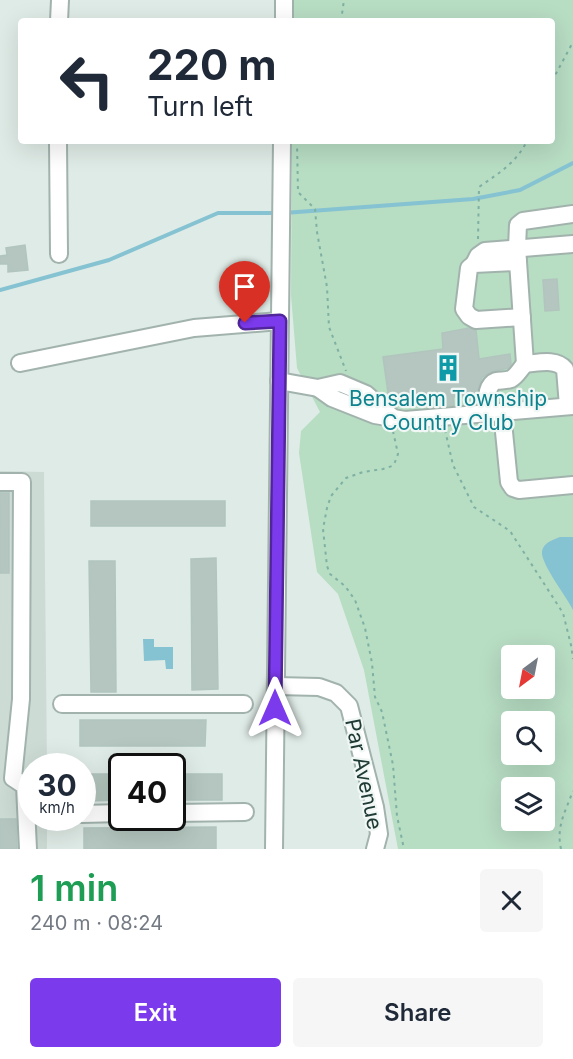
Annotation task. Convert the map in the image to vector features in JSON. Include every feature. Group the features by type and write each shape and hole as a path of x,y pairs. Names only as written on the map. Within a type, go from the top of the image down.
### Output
{"street":[{"path":"59,18 60,0"},
{"path":"284,0 284,18"},
{"path":"58,144 59,254"},
{"path":"274,849 282,144"},
{"path":"573,214 523,221 518,225 525,364 509,380 491,384 488,391 509,482 513,488 519,490 573,485"},
{"path":"522,317 476,320 469,316 464,309 467,273 478,256 485,251 518,254 573,244"},
{"path":"20,363 194,328 280,321"},
{"path":"318,388 332,398 375,415 405,420 570,406 565,369 561,364 555,362 525,364"},
{"path":"279,381 318,388 340,383 353,387 366,394 393,418"},
{"path":"0,482 22,482 21,699 13,778 25,786 28,849"},
{"name":"Par Avenue","path":"276,686 320,687 336,693 349,706 375,807 379,834 375,849"},
{"path":"62,704 244,704"},
{"path":"186,813 245,812"}],"path":[{"path":"341,18 344,0"},
{"path":"555,76 573,42"},
{"path":"297,144 298,192 315,209 327,287 329,327 353,387"},
{"path":"478,243 479,187 519,157 526,144"},
{"path":"393,418 392,426 398,454 395,462 392,466 383,469 363,472 346,478 331,496 323,529 330,574 345,586 355,600 365,628 372,663 375,697 382,712 393,765 397,816 404,849"},
{"path":"443,418 453,465 474,507 510,531 520,546 563,613 572,645 573,659"},
{"path":"561,849 559,828 573,791"}],"shaded area":[{"path":"0,471 44,472 47,753 18,753 18,831 47,831 47,849 0,849"}],"green space":[{"path":"293,0 573,0 573,849 398,849 364,670 338,594 317,572 299,453 301,431 320,412 297,368 291,295 292,144 555,144 555,18 293,18"}],"water":[{"path":"560,537 573,537 573,610 549,572 542,551 545,545"},
{"path":"143,639 154,639 154,647 173,647 173,669 166,669 165,660 144,661"}],"building":[{"path":"25,245 28,270 8,272 8,264 0,264 0,256 7,255 6,248"},
{"path":"557,279 559,310 545,311 543,280"},
{"name":"Bensalem Township Country Club","path":"469,328 476,330 479,359 510,354 511,364 508,368 482,377 477,394 453,397 454,405 443,406 442,399 395,406 389,400 383,357 443,349 442,333"},
{"path":"0,493 9,493 9,573 0,573"},
{"path":"91,501 225,501 225,526 91,526"},
{"path":"216,558 218,689 192,690 191,559"},
{"path":"89,561 115,561 116,692 91,692"},
{"path":"80,720 206,720 205,746 80,746"},
{"path":"96,774 108,774 108,800 96,801"},
{"path":"186,774 222,774 222,800 186,800"},
{"path":"0,819 16,819 17,849 0,849"},
{"path":"186,827 216,827 216,849 84,849 84,831 96,831 96,828 108,828 108,831 186,831"}],"waterway":[{"path":"284,213 473,199 520,190 573,163"},
{"path":"0,290 109,260 218,213 277,213"}],"place":[{"name":"Bensalem Township Country Club","path":"448,368"}],"route":[{"path":"245,323 280,321 275,708"}]}
